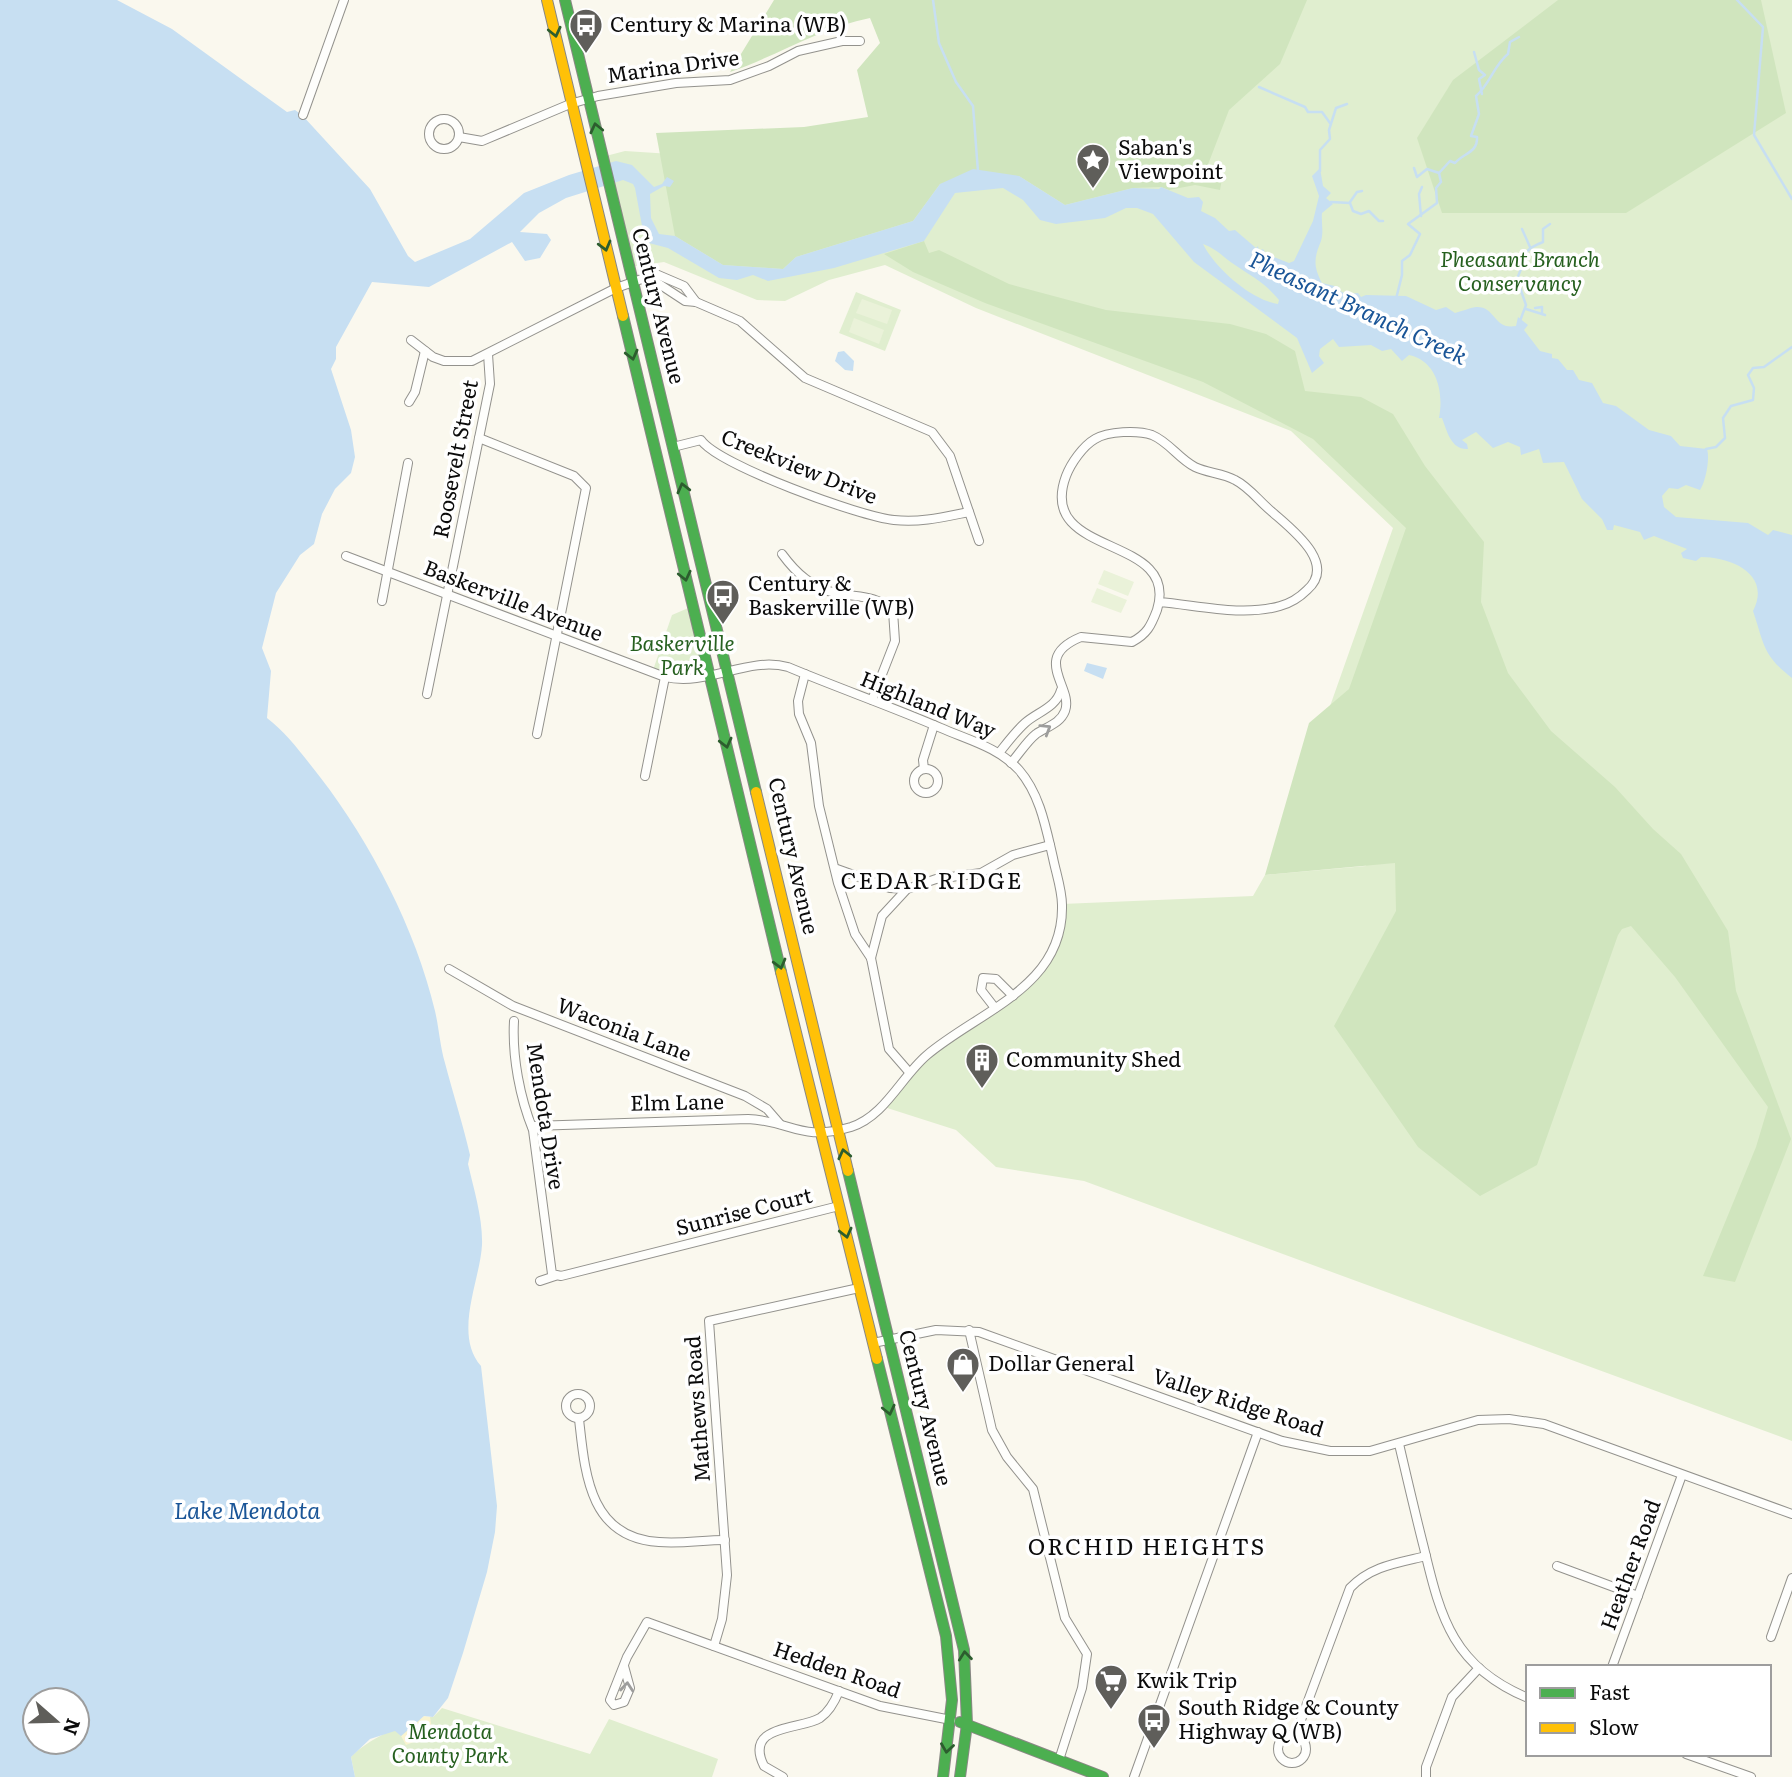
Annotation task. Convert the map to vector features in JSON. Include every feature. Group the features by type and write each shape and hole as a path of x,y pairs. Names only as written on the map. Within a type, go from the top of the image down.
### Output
{"main road":[{"name":"Century Avenue","path":"547,0 582,155 946,1636 951,1720 943,1777"},
{"name":"Century Avenue","path":"565,0 730,673 939,1556 961,1632 966,1663 967,1724 960,1777"},
{"path":"951,1720 1103,1777"}],"street":[{"path":"303,115 344,0"},
{"name":"Marina Drive","path":"459,137 482,141 589,98 624,89 730,80 769,66 798,51 842,41 860,41"},
{"path":"411,340 444,361 459,363 488,354 616,288 656,274 672,279 691,291 696,302"},
{"path":"650,278 685,301 696,302 740,321 805,377 932,432 950,456 979,541"},
{"path":"409,402 415,392 425,351"},
{"name":"Roosevelt Street","path":"427,694 491,379 488,354"},
{"path":"1012,763 1037,734 1055,724 1065,712 1065,698 1055,667 1060,652 1070,642 1081,637 1132,642 1149,631 1159,602 1160,584 1149,566 1084,534 1066,511 1063,485 1070,466 1089,444 1100,437 1151,434 1196,468 1231,478 1245,486 1312,552 1316,578 1311,587 1293,601 1263,609 1195,608 1159,602"},
{"path":"478,438 578,478 585,484 586,491 537,734"},
{"name":"Creekview Drive","path":"673,447 701,440 727,461 876,518 914,522 970,512"},
{"path":"382,601 408,463"},
{"path":"782,554 816,586 838,594 876,599 893,611 895,641 872,700"},
{"name":"Baskerville Avenue","path":"346,556 665,677 688,680 710,677"},
{"name":"Highland Way","path":"710,677 766,664 805,674 999,753 1012,763 1034,793 1050,845 1062,904 1059,930 1042,970 1013,996 936,1048 909,1072 872,1115 839,1130 821,1133"},
{"path":"805,674 798,701 799,715 811,743 818,806 855,934 871,958 889,1049 909,1072"},
{"path":"645,776 665,677"},
{"path":"999,753 1027,721 1041,714 1058,698 1061,690"},
{"path":"924,769 923,760 934,725"},
{"path":"836,869 890,888 907,889 936,879 981,873 1013,855 1050,845"},
{"path":"871,958 882,916 907,889"},
{"name":"Waconia Lane","path":"449,969 477,987 523,1010 745,1096 767,1109 782,1126"},
{"path":"995,1008 981,990 983,978 996,979 1013,996"},
{"name":"Mendota Drive","path":"514,1021 519,1076 526,1118 532,1126 550,1270 555,1276"},
{"name":"Elm Lane","path":"532,1126 748,1119 806,1134 821,1133"},
{"name":"Sunrise Court","path":"555,1276 839,1206"},
{"path":"540,1281 555,1276"},
{"name":"Mathews Road","path":"713,1646 727,1594 709,1321 859,1288"},
{"name":"Valley Ridge Road","path":"873,1343 936,1330 969,1330 998,1337 1258,1432 1300,1446 1330,1451 1370,1451 1468,1422 1509,1419 1544,1424 1792,1514"},
{"path":"969,1330 992,1430 1007,1457 1033,1489 1065,1618 1087,1654 1083,1688 1059,1760"},
{"path":"579,1419 589,1492 598,1507 621,1530 656,1542 725,1540"},
{"path":"1133,1777 1258,1432"},
{"path":"1399,1444 1443,1621 1462,1651 1479,1668 1507,1689 1526,1697"},
{"name":"Heather Road","path":"1613,1665 1682,1475"},
{"path":"1295,1736 1350,1588 1360,1578 1381,1566 1426,1556"},
{"path":"1557,1566 1639,1596"},
{"path":"1771,1637 1792,1578"},
{"name":"Hedden Road","path":"624,1666 647,1622 892,1709 951,1720"},
{"path":"1426,1777 1426,1767 1452,1697 1479,1668"},
{"path":"783,1777 764,1766 760,1753 762,1743 777,1730 820,1718 834,1702 839,1691"},
{"path":"1692,1756 1748,1776"}],"green space":[{"path":"774,0 1307,0 1280,64 1229,110 1207,167 1222,179 1220,190 1195,185 1169,190 1161,187 1133,188 1065,205 1019,176 940,184 913,221 796,257 783,269 723,265 675,236 656,133 804,127 868,117 857,70 880,43 870,18 834,28 730,72"},
{"name":"Pheasant Branch Conservancy","path":"885,0 1792,0 1792,1441 1084,1181 996,1167 956,1130 881,1106 909,1072 1001,1004 1050,957 1062,904 1253,896 1265,875 1366,866 1329,709 1393,528 1291,431 976,308 885,265 829,280 785,301 757,300 664,262 629,267 602,157 625,151 808,163 917,98"},
{"path":"1558,0 1761,0 1786,113 1626,213 1442,213 1417,138 1453,80"},
{"path":"924,241 929,253 939,250 1009,284 1106,310 1230,324 1266,334 1295,351 1305,391 1361,397 1393,414 1425,466 1484,542 1481,602 1508,673 1551,731 1615,787 1653,829 1681,854 1728,931 1736,991 1791,1139 1735,1282 1703,1276 1756,1147 1768,1107 1675,977 1631,926 1622,929 1618,935 1537,1165 1480,1196 1418,1147 1334,1026 1396,911 1395,863 1265,875 1309,723 1349,689 1406,528 1313,439 1203,382 985,303 913,272 884,254"},
{"path":"856,292 901,310 885,351 839,333"},
{"path":"862,299 892,310 887,324 856,313"},
{"path":"854,318 884,330 879,344 849,332"},
{"path":"1104,570 1134,582 1128,596 1098,584"},
{"path":"1097,588 1127,600 1121,613 1091,602"},
{"name":"Baskerville Park","path":"693,606 710,677 652,673 672,615"},
{"name":"Mendota County Park","path":"442,1708 590,1754 609,1719 718,1759 712,1777 355,1777 351,1757 357,1751 402,1725 433,1717"}],"sand":[{"path":"424,1716 430,1717 432,1729 424,1738 406,1745 401,1736"}],"water":[{"name":"Lake Mendota","path":"0,0 117,0 172,29 287,112 295,110 302,115 370,189 408,256 415,262 470,239 524,193 569,175 616,161 632,165 654,187 662,184 667,177 674,181 670,187 664,186 650,194 651,218 659,234 675,236 723,265 783,269 796,257 913,221 940,184 973,169 1019,176 1065,205 1133,188 1161,187 1188,198 1199,197 1203,202 1201,211 1215,218 1229,231 1235,230 1256,248 1258,246 1259,251 1263,249 1266,254 1289,263 1294,261 1313,221 1319,196 1312,176 1320,168 1323,186 1331,193 1326,198 1333,204 1322,213 1322,237 1316,262 1322,283 1339,287 1338,290 1346,294 1358,293 1361,297 1406,296 1436,310 1446,307 1455,313 1473,307 1483,308 1503,325 1508,326 1516,326 1518,317 1528,325 1524,330 1540,351 1552,354 1552,358 1558,359 1567,370 1573,370 1579,380 1592,383 1603,403 1616,406 1649,430 1671,436 1680,446 1707,449 1707,470 1700,490 1686,485 1678,489 1669,488 1662,496 1664,507 1676,517 1748,523 1768,535 1773,530 1792,535 1792,678 1765,648 1753,611 1757,587 1745,570 1724,560 1701,557 1696,561 1683,558 1681,553 1687,549 1654,536 1644,540 1640,532 1614,525 1613,530 1607,530 1602,519 1582,499 1564,462 1543,463 1539,449 1521,455 1520,447 1508,442 1493,448 1476,432 1462,440 1468,449 1457,446 1450,439 1442,418 1439,418 1440,398 1436,379 1419,358 1409,355 1402,361 1391,349 1382,351 1371,345 1339,347 1333,339 1320,349 1319,356 1324,363 1312,373 1297,338 1194,262 1153,214 1137,208 1126,208 1105,218 1056,224 1040,220 1023,200 1003,188 955,193 924,241 834,268 768,281 753,275 737,280 719,278 668,248 645,242 635,188 633,184 623,180 566,198 539,213 520,232 547,234 551,240 540,258 525,261 512,242 429,287 372,282 336,347 336,359 331,369 351,430 355,457 351,473 335,489 322,514 314,544 300,555 276,593 262,648 271,671 267,718 289,738 357,830 390,888 427,980 443,1057 470,1155 468,1164 481,1225 482,1245 468,1323 473,1353 481,1366 497,1506 487,1572 448,1698 433,1717 424,1716 401,1736 395,1731 370,1739 351,1757 355,1777 0,1777","holes":["1203,244 1263,284 1279,300 1278,304 1257,296 1235,282 1216,263"]},
{"path":"844,351 854,361 853,371 845,370 835,361 838,352"},
{"path":"1087,663 1107,668 1103,679 1084,671"}],"waterway":[{"path":"933,0 939,43 956,82 973,106 978,172"},
{"name":"Pheasant Branch Creek","path":"1737,0 1763,27 1754,135 1792,199"},
{"path":"1439,173 1450,161 1455,163 1473,150 1477,137 1471,136 1479,114 1476,96 1508,54 1510,42 1519,37"},
{"path":"1474,52 1479,70 1485,75 1479,79 1482,94"},
{"path":"1259,87 1305,107 1308,112 1322,112 1330,123"},
{"path":"1320,171 1320,150 1330,139 1329,130 1336,108 1347,104"},
{"path":"1396,299 1402,275 1402,261 1410,255 1420,234 1408,224 1437,203 1436,188 1441,182 1439,173 1427,169 1417,177 1414,168"},
{"path":"1421,216 1419,194 1422,187"},
{"path":"1350,202 1357,192 1362,191"},
{"path":"1331,202 1350,203 1353,211 1361,214 1369,211 1379,221 1383,221"},
{"path":"1520,321 1526,305 1517,279 1524,256 1529,249 1543,242 1543,229 1550,224"},
{"path":"1522,229 1530,247"},
{"path":"1535,308 1542,307 1542,314"},
{"path":"1526,309 1545,315"},
{"name":"Pheasant Branch Creek","path":"1706,449 1716,447 1725,438 1723,418 1731,406 1753,400 1754,388 1748,375 1753,368 1764,367 1792,347"}],"traffic: fast":[{"path":"565,0 756,792"},
{"path":"623,316 781,972"},
{"path":"848,1171 964,1650 967,1724 960,1777"},
{"path":"877,1359 946,1636 952,1700 943,1777"},
{"path":"960,1722 1103,1777"}],"traffic: slow":[{"path":"547,0 623,316"},
{"path":"756,792 848,1171"},
{"path":"781,972 877,1359"}],"place":[{"name":"Century & Marina (WB)","path":"586,55"},
{"name":"Saban's Viewpoint","path":"1093,190"},
{"name":"Century & Baskerville (WB)","path":"723,626"},
{"name":"Community Shed","path":"982,1090"},
{"name":"Dollar General","path":"963,1394"},
{"name":"Kwik Trip","path":"1111,1711"},
{"name":"South Ridge & County Highway Q (WB)","path":"1154,1750"}],"district":[{"name":"CEDAR RIDGE","path":"932,881"},
{"name":"ORCHID HEIGHTS","path":"1147,1547"}]}
